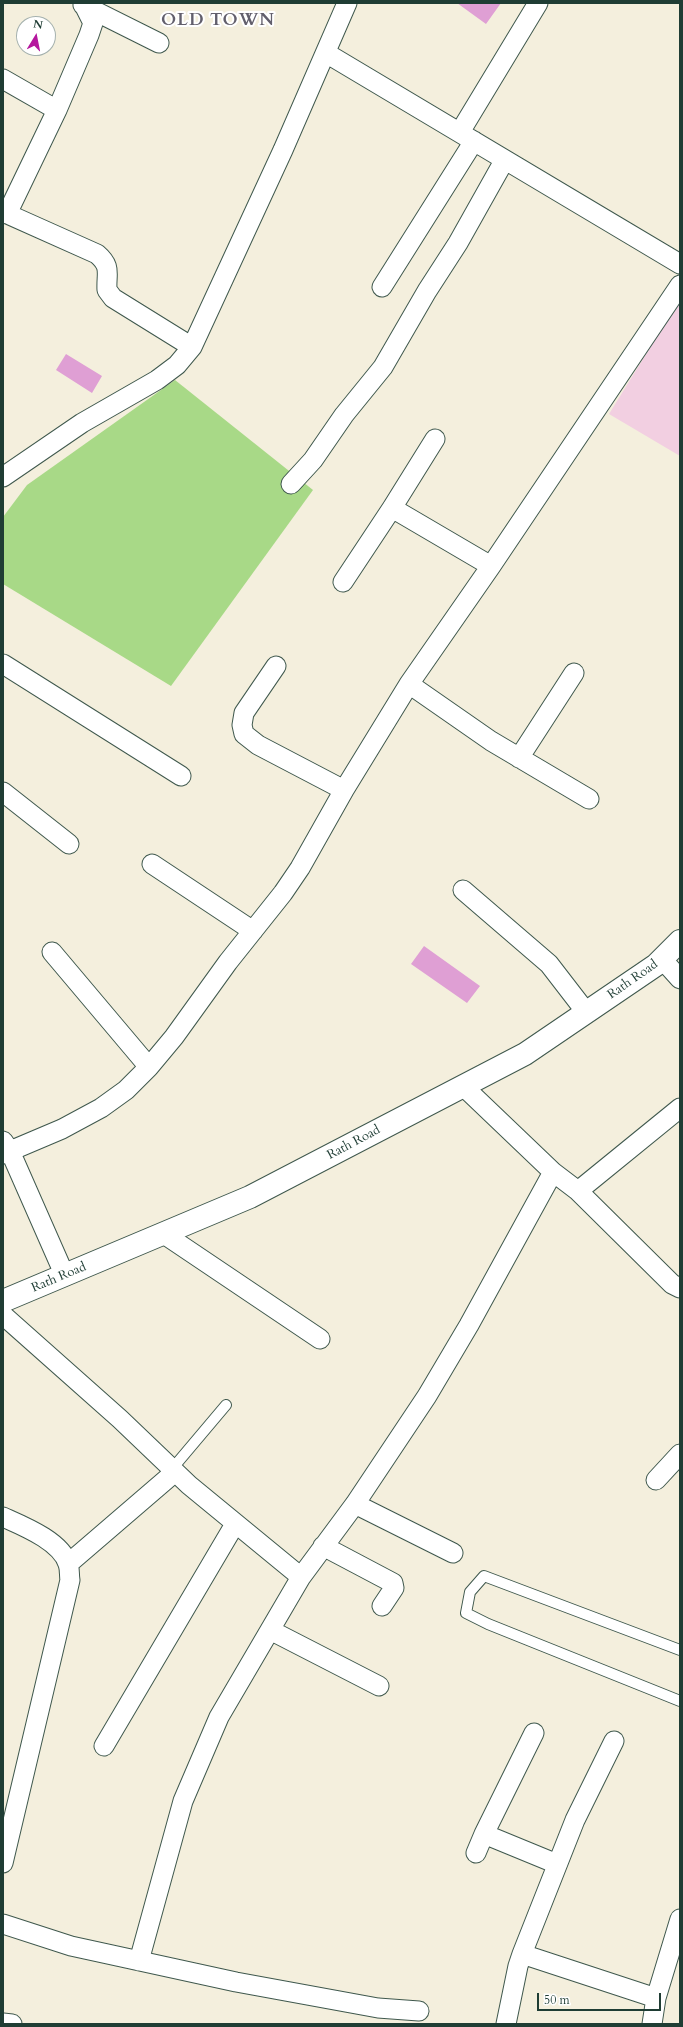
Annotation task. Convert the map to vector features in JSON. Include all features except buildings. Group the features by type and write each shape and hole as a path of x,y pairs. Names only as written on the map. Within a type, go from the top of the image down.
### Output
{"street":[{"path":"3,476 82,423 158,380 177,364 192,347 326,53 347,3"},
{"path":"382,287 467,136 538,3"},
{"path":"83,4 90,14 93,23 57,110 5,213 97,254 106,261 108,270 107,290 113,298 192,347"},
{"path":"83,4 159,43"},
{"path":"326,53 467,136 504,161 680,264"},
{"path":"3,79 57,110"},
{"path":"290,484 313,460 344,415 383,367 427,291 458,243 504,161"},
{"path":"65,1276 5,1148 62,1129 101,1108 126,1090 150,1067 174,1037 228,962 283,893 300,868 344,790 409,684 491,566 680,285"},
{"path":"343,582 392,508 435,438"},
{"path":"392,508 491,566"},
{"path":"3,664 180,776"},
{"path":"276,666 244,712 242,725 244,734 258,745 344,790"},
{"path":"519,758 574,673"},
{"path":"409,684 491,741 589,799"},
{"path":"3,792 70,844"},
{"path":"152,864 253,931"},
{"path":"463,890 549,964 586,1012"},
{"name":"Rath Road","path":"3,1301 250,1197 525,1054 656,965 680,941"},
{"path":"52,952 150,1067"},
{"path":"662,959 680,979"},
{"path":"463,1086 553,1172 578,1191 672,1284 680,1288"},
{"path":"578,1191 680,1108"},
{"path":"139,1961 183,1801 219,1717 301,1577 355,1504 427,1396 458,1344 553,1172"},
{"path":"164,1234 320,1339"},
{"path":"3,1315 120,1419 174,1471 235,1524 301,1577"},
{"path":"656,1480 680,1454"},
{"path":"68,1564 174,1471"},
{"path":"355,1504 453,1553"},
{"path":"3,1517 31,1530 59,1549 68,1564 70,1580 3,1863"},
{"path":"104,1746 235,1524"},
{"path":"323,1546 393,1583 394,1588 382,1606"},
{"path":"270,1630 379,1686"},
{"path":"476,1853 534,1732"},
{"path":"506,2024 518,1966 522,1954 575,1820 614,1741"},
{"path":"484,1834 557,1864"},
{"path":"652,2024 656,1998 680,1919"},
{"path":"3,1924 71,1946 236,1982 378,2008 419,2011"},
{"path":"522,1954 656,1998"},
{"path":"3,2023 12,2024"}],"lane":[{"path":"174,1471 226,1405"},
{"path":"680,1650 484,1576 470,1592 466,1613 488,1624 680,1701"}],"shaded area":[{"path":"680,299 680,456 609,414"}],"green space":[{"path":"175,380 313,490 171,686 3,584 3,517 27,485"}],"district":[{"name":"OLD TOWN","path":"218,21"}]}
